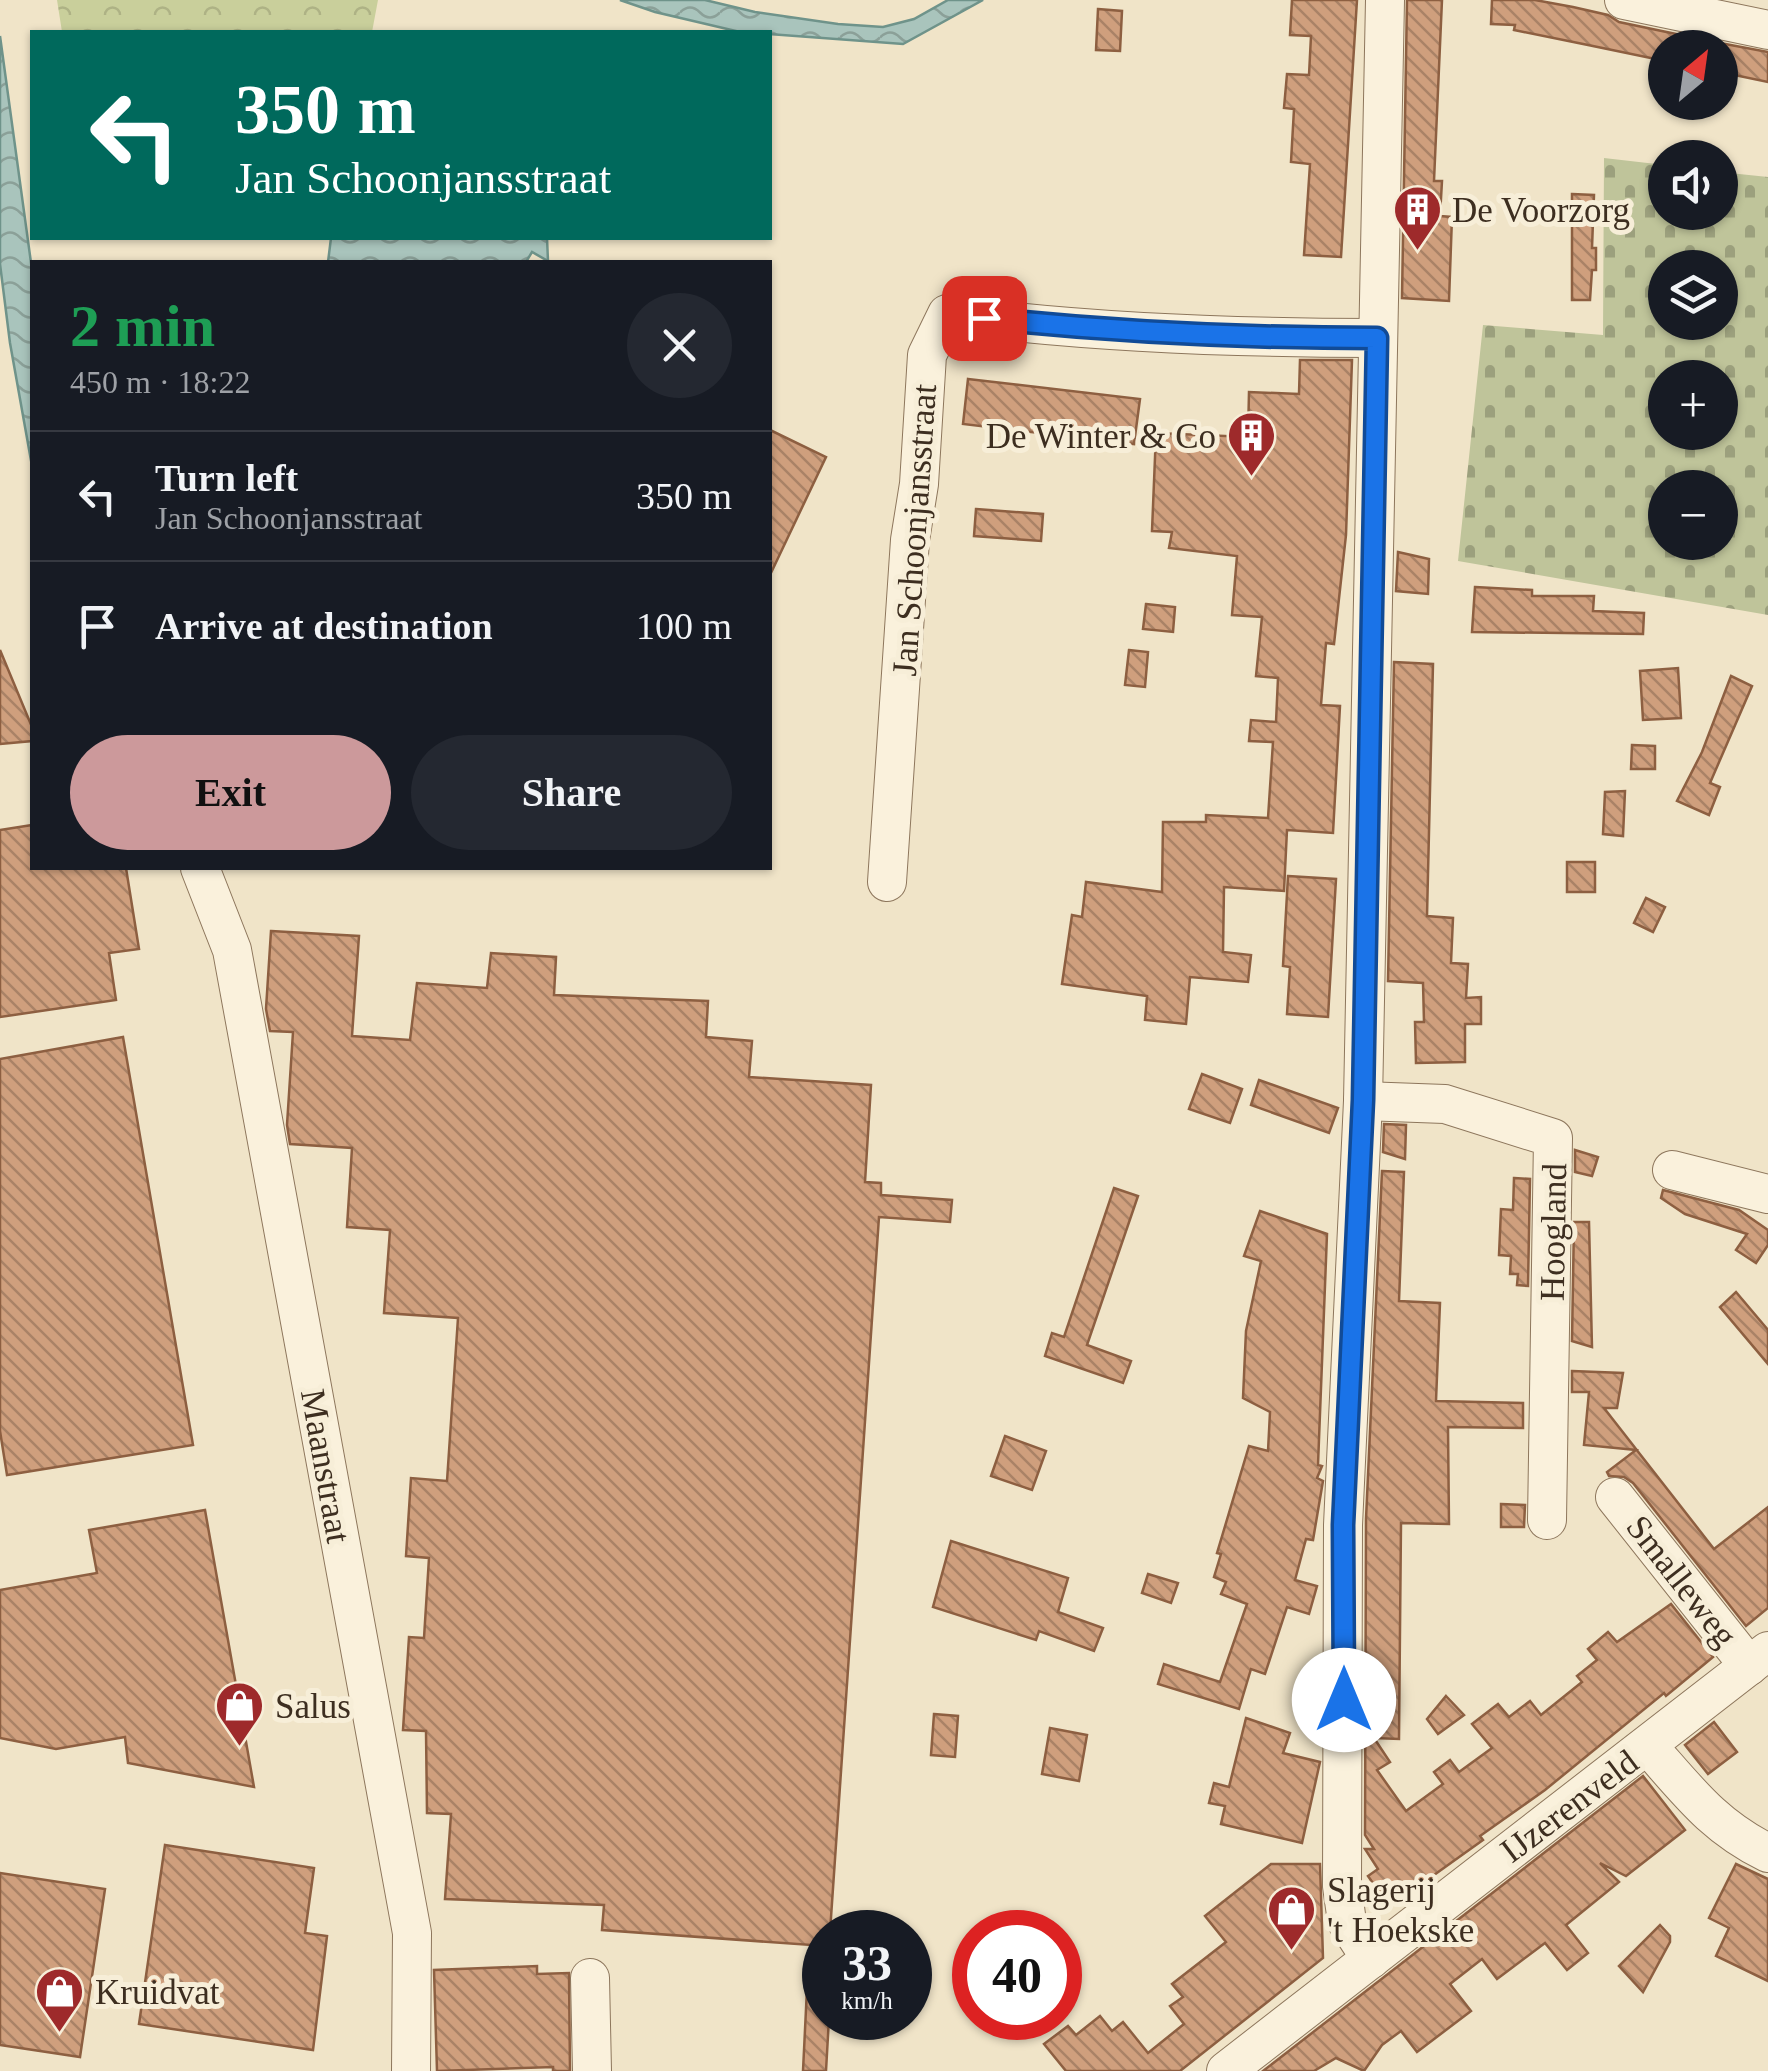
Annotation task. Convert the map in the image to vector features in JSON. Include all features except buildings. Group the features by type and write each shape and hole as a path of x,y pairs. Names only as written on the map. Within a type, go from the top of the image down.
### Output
{"street":[{"path":"1371,1959 1348,1922 1342,1886 1343,1525 1363,1100 1385,0"},
{"path":"1624,0 1768,30"},
{"name":"Jan Schoonjansstraat","path":"887,882 927,354 947,314 1114,331 1256,338 1377,338"},
{"name":"Maanstraat","path":"201,870 232,950 412,1933 411,2071"},
{"name":"Hoogland","path":"1363,1100 1445,1104 1553,1138 1547,1520"},
{"path":"1672,1170 1768,1194"},
{"name":"Smalleweg","path":"1615,1497 1758,1658"},
{"name":"IJzerenveld","path":"1226,2071 1758,1658"},
{"path":"1648,1746 1714,1820 1740,1840 1768,1853"},
{"path":"590,1978 592,2071"}],"green space":[{"path":"57,0 378,0 372,30 62,30"},
{"path":"1604,158 1648,163 1648,230 1738,230 1738,174 1768,177 1768,615 1458,561 1483,325 1603,335"}],"water":[{"path":"620,0 705,0 755,12 883,27 914,19 948,0 983,0 903,44 772,34 772,30 732,30"},
{"path":"0,36 31,260 30,455 0,264"},
{"path":"331,240 547,240 548,260 532,252 527,260 328,260"}],"place":[{"name":"De Voorzorg","path":"1417,252"},
{"name":"De Winter & Co","path":"1251,478"},
{"name":"Salus","path":"240,1748"},
{"name":"Slagerij 't Hoekske","path":"1292,1952"},
{"name":"Kruidvat","path":"60,2034"}],"route":[{"path":"984,318 1114,331 1256,338 1377,338 1363,1100 1343,1525 1344,1700"}]}
